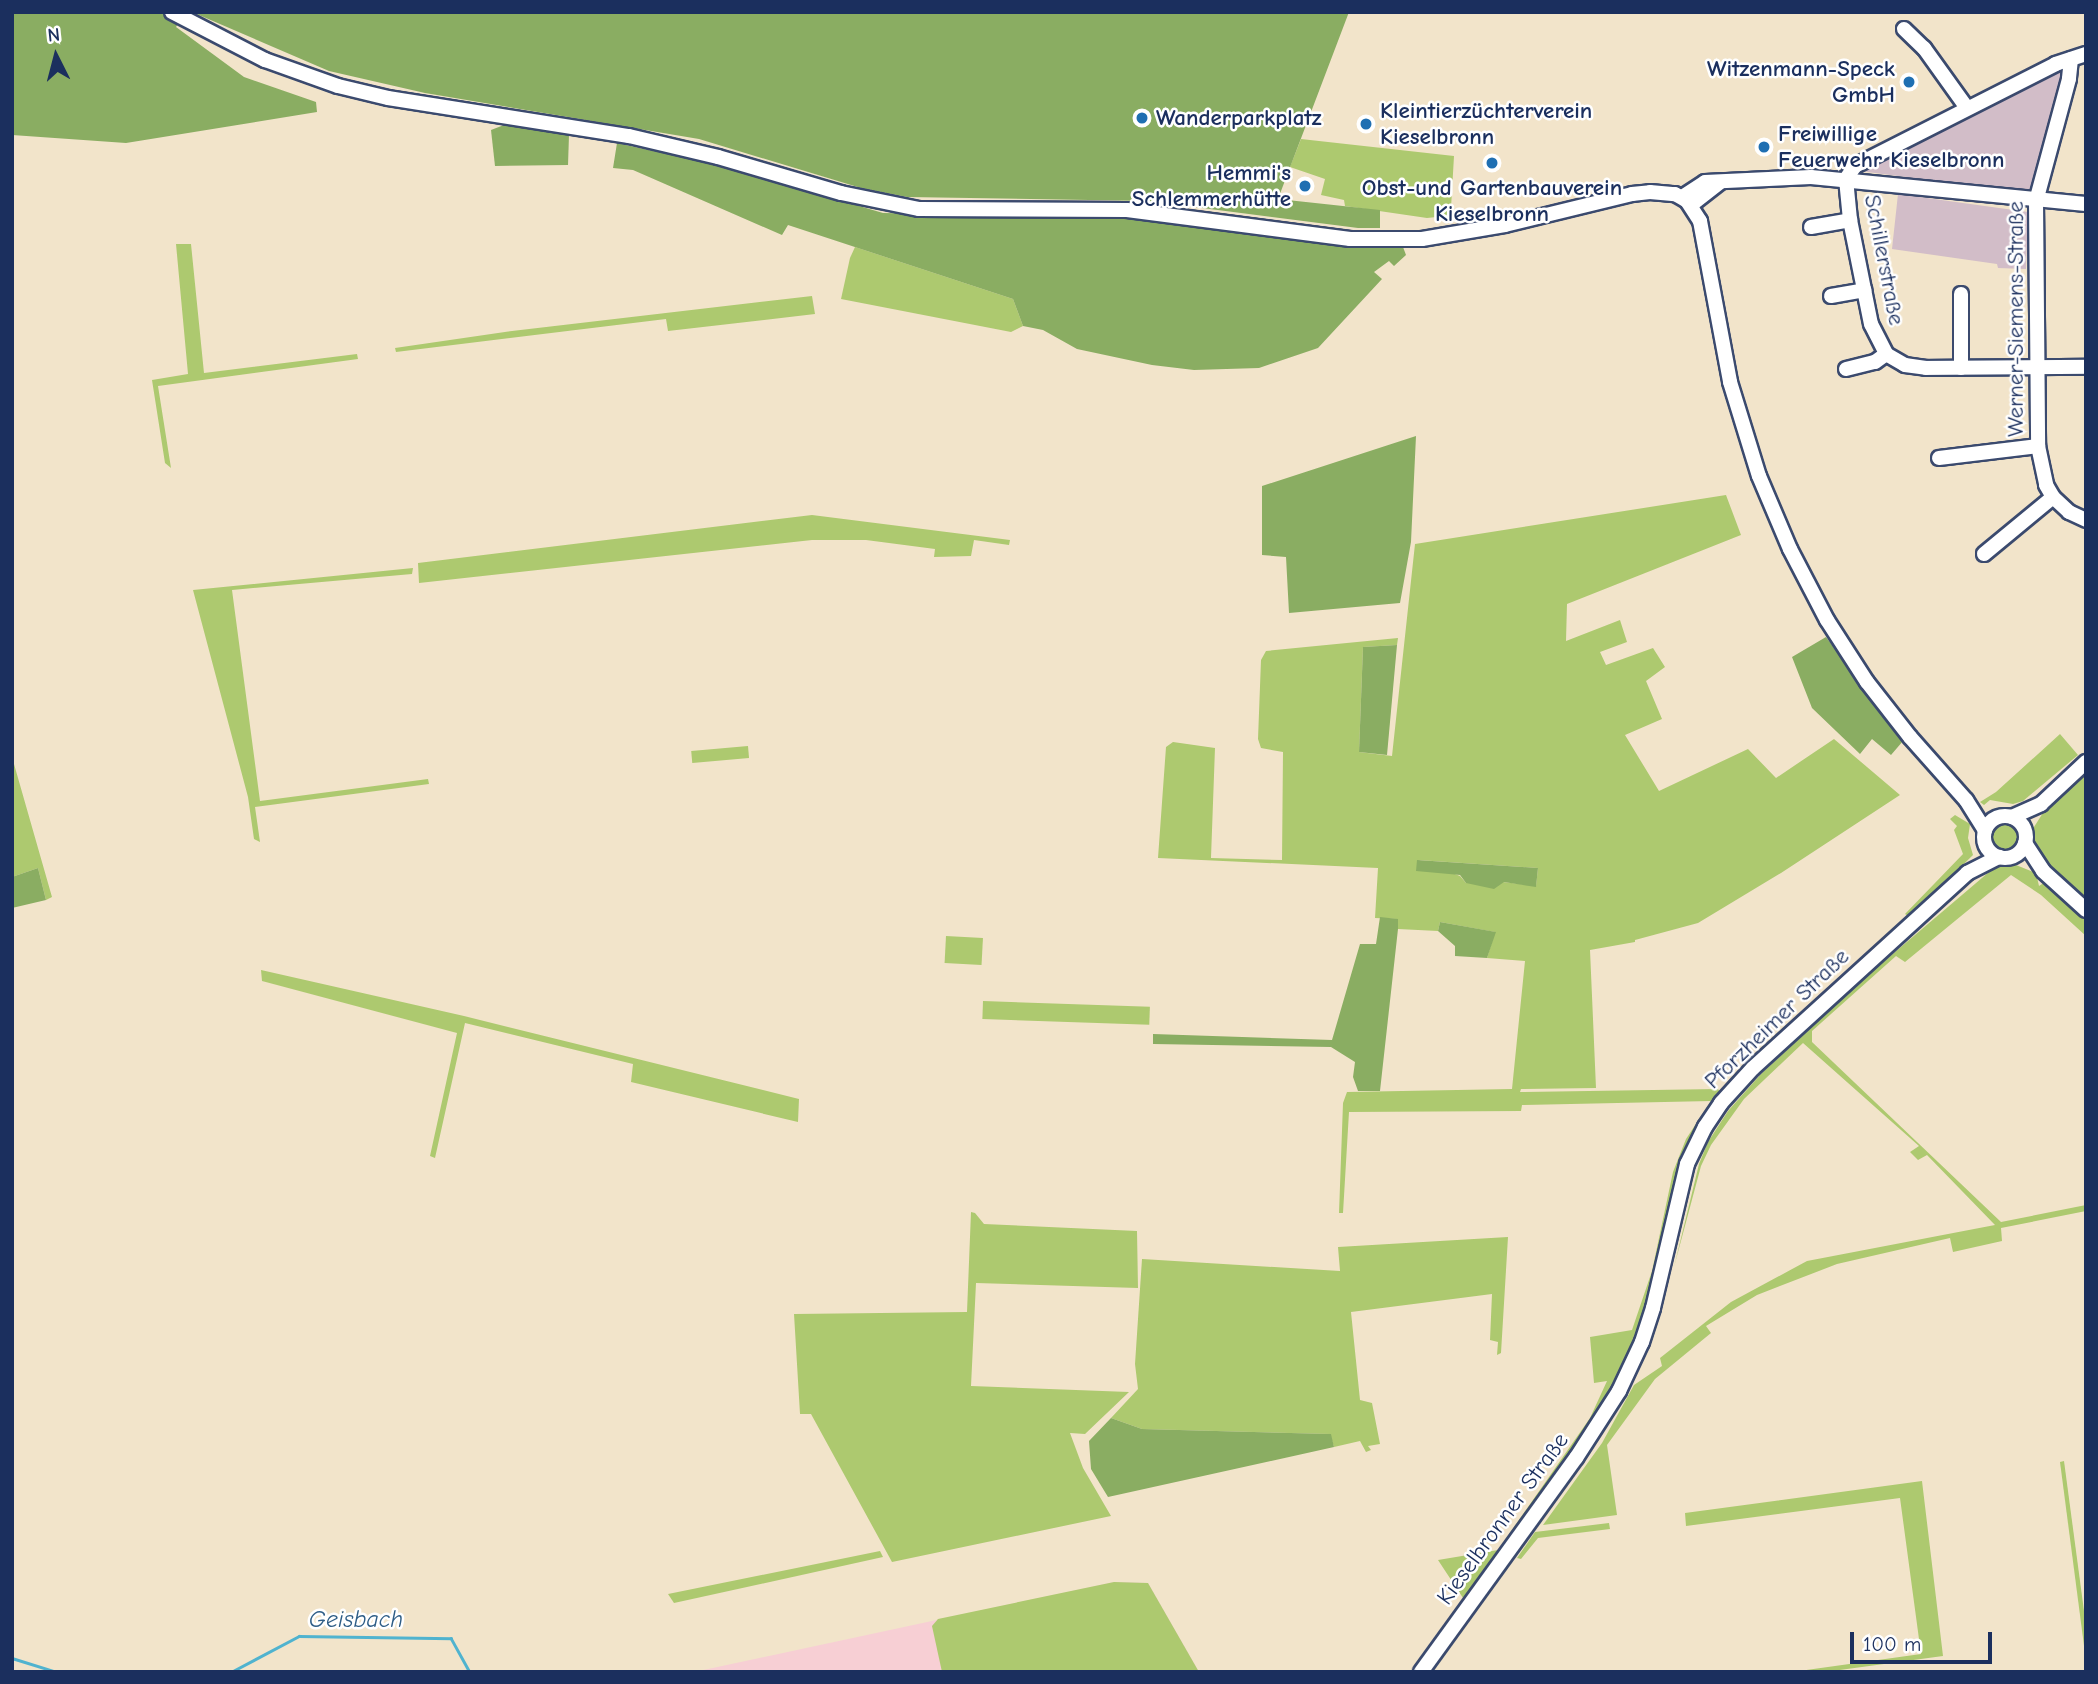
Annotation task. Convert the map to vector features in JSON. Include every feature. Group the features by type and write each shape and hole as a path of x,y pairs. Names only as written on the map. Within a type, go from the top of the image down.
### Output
{"street":[{"path":"172,12 265,60 338,86 388,98 640,138 718,157 841,193 919,209 1127,210 1318,235 1378,240 1455,235 1650,192 1665,192 1686,201 1703,234 1722,350 1759,475 1790,549 1827,620 1867,682 1910,737 1966,800 1985,836 1989,850 2043,871"},
{"path":"1903,29 1924,48 1967,108"},
{"path":"1846,179 1855,166 1967,108 2086,54"},
{"name":"Werner-Siemens-Straße","path":"2053,497 2046,485 2038,446 2034,284 2036,201 2069,79 2071,59"},
{"path":"1686,201 1720,182 1768,177 1846,179 2036,201 2086,204"},
{"name":"Schillerstraße","path":"1846,179 1850,220 1871,324 1886,354 1905,365 1961,368 2086,367"},
{"path":"1811,227 1850,220"},
{"path":"1831,296 1864,290"},
{"path":"1961,294 1961,368"},
{"path":"1846,369 1875,362 1886,354"},
{"path":"1940,458 2038,446"},
{"path":"1984,554 2053,497 2069,512 2086,520"},
{"path":"2005,857 2025,837 2041,804 2086,762"},
{"path":"1966,800 2022,824 2025,837 2043,871 2086,910"},
{"path":"1985,836 2006,817 2041,804"},
{"name":"Pforzheimer Straße","path":"1967,873 1985,836"},
{"name":"Pforzheimer Straße","path":"1619,1391 1642,1342 1653,1308 1687,1164 1705,1127 1721,1103 1761,1060 1967,873 2005,857"},
{"name":"Kieselbronner Straße","path":"1421,1672 1576,1458 1619,1391"}],"shaded area":[{"name":"Witzenmann-Speck GmbH","path":"2062,71 2063,79 2033,194 1860,171"},
{"path":"1898,194 2028,212 2026,269 1998,268 1997,264 1892,249"},
{"path":"1114,1582 1148,1583 1199,1672 694,1672"}],"green space":[{"path":"12,12 186,12 176,27 244,77 316,102 317,112 126,143 12,135"},
{"path":"192,12 1349,12 1278,199 1380,210 1380,228 1358,228 1148,201 907,197 861,188 699,139 425,93 329,71"},
{"path":"504,125 569,135 568,165 495,166 491,130"},
{"path":"1301,139 1454,156 1451,208 1446,216 1427,218 1345,206 1344,200 1321,195 1325,179 1290,167"},
{"path":"617,143 730,168 883,213 1119,217 1233,232 1403,247 1406,255 1394,266 1389,261 1374,272 1382,279 1318,348 1259,368 1194,370 1152,365 1077,349 1043,330 1023,326 1013,299 788,225 782,235 633,170 613,168"},
{"path":"176,244 191,244 204,373 357,354 358,359 158,386 171,468 165,463 152,380 188,374"},
{"path":"855,247 1013,299 1023,326 1011,332 841,299"},
{"path":"812,296 815,314 668,331 666,319 396,352 395,348 512,331"},
{"path":"1416,436 1411,542 1400,603 1289,613 1286,557 1262,555 1262,486"},
{"path":"1726,495 1741,535 1567,604 1566,641 1620,620 1627,642 1600,652 1606,665 1653,648 1665,667 1646,681 1662,719 1625,735 1659,791 1748,749 1776,778 1834,739 1900,795 1781,873 1698,923 1635,942 1590,950 1596,1088 1521,1089 1520,1092 1718,1089 1722,1095 1692,1140 1642,1327 1615,1385 1596,1418 1465,1601 1438,1560 1498,1550 1590,1418 1607,1381 1594,1383 1590,1337 1632,1330 1652,1271 1673,1172 1686,1139 1711,1101 1522,1105 1521,1111 1349,1112 1343,1213 1339,1213 1343,1103 1347,1092 1512,1089 1525,961 1487,958 1495,932 1440,922 1438,931 1398,929 1397,919 1375,918 1378,868 1158,858 1166,747 1173,742 1215,748 1211,858 1282,860 1283,752 1261,748 1258,739 1261,660 1266,651 1398,638 1397,645 1363,647 1359,752 1392,756 1415,544","holes":["1418,860 1538,868 1536,886 1503,882 1466,883 1460,876"]},
{"path":"812,515 1010,540 1009,545 974,540 971,556 934,557 935,549 866,540 812,540 419,583 418,563"},
{"path":"413,568 412,574 232,590 260,801 428,779 429,784 255,807 260,842 254,839 248,797 193,590"},
{"path":"1826,637 1903,741 1891,755 1872,739 1860,754 1812,708 1792,657"},
{"path":"1397,645 1387,755 1359,752 1363,647"},
{"path":"2060,734 2078,755 2023,801 2013,804 1990,800 1984,805 1980,802 1996,792"},
{"path":"748,746 749,758 692,763 691,751"},
{"path":"12,757 52,897 46,900 38,868 12,877"},
{"path":"2086,769 2086,904 2063,884 2032,847 2034,827 2048,805"},
{"path":"1955,815 1970,824 1968,838 1973,855 1910,917 1905,914 1963,854 1954,830 1957,826 1950,819"},
{"path":"2006,821 2017,825 2021,836 2017,847 2006,851 1995,847 1991,836 1995,825"},
{"path":"1417,860 1538,868 1536,887 1504,882 1494,889 1466,883 1460,875 1416,871"},
{"path":"1996,861 2011,863 2036,873 2039,886 2045,882 2086,917 2086,936 2041,895 2011,875 1905,962 1896,956 1812,1031 1812,1042 2001,1222 2086,1205 2086,1211 2001,1228 2002,1241 1953,1252 1950,1238 1837,1264 1757,1295 1706,1326 1711,1333 1655,1379 1607,1445 1617,1515 1543,1525 1602,1443 1634,1385 1662,1366 1660,1358 1731,1302 1807,1261 1995,1225 1927,1155 1918,1160 1910,1152 1919,1146 1803,1043 1744,1099 1711,1145 1701,1166 1674,1267 1699,1164 1708,1142 1728,1111 1761,1074 1868,975 1989,872 1988,864"},
{"path":"38,868 46,900 12,908 12,877"},
{"path":"1380,917 1398,919 1398,929 1380,1091 1358,1091 1353,1077 1355,1062 1331,1047 1153,1044 1153,1034 1332,1040 1360,944 1376,944"},
{"path":"1440,922 1496,932 1487,958 1455,956 1455,946 1438,931"},
{"path":"946,936 983,938 982,965 945,963"},
{"path":"261,970 464,1016 799,1099 798,1122 631,1082 633,1064 465,1023 435,1158 430,1156 457,1033 262,981"},
{"path":"983,1001 1150,1007 1149,1025 982,1019"},
{"path":"971,1212 984,1224 1137,1231 1138,1288 976,1283 971,1386 1129,1392 1085,1434 1070,1433 1083,1468 1111,1516 892,1562 811,1414 800,1414 794,1314 967,1312"},
{"path":"1508,1237 1501,1353 1497,1355 1498,1342 1490,1340 1492,1294 1351,1312 1360,1400 1372,1403 1380,1444 1368,1446 1371,1450 1366,1452 1360,1441 1334,1447 1330,1434 1142,1429 1111,1418 1138,1389 1135,1364 1142,1259 1340,1271 1338,1247"},
{"path":"1111,1418 1142,1429 1331,1434 1334,1447 1108,1497 1091,1469 1089,1441"},
{"path":"2064,1461 2086,1626 2086,1661 2060,1462"},
{"path":"1922,1481 1943,1656 1825,1672 1792,1672 1921,1654 1900,1498 1686,1526 1685,1513"},
{"path":"1609,1523 1610,1529 1538,1538 1521,1559 1517,1558 1535,1532"},
{"path":"880,1551 883,1557 674,1603 668,1594"},
{"path":"1114,1582 1148,1583 1199,1672 942,1672 932,1626 938,1619"}],"waterway":[{"name":"Geisbach","path":"231,1672 299,1636 451,1638 470,1672"},
{"name":"Geisbach","path":"12,1658 57,1672"}],"place":[{"name":"Witzenmann-Speck GmbH","path":"1909,82"},
{"name":"Wanderparkplatz","path":"1142,118"},
{"name":"Kleintierzüchterverein Kieselbronn","path":"1366,124"},
{"name":"Freiwillige Feuerwehr Kieselbronn","path":"1764,147"},
{"name":"Obst-und Gartenbauverein Kieselbronn","path":"1492,163"},
{"name":"Hemmi's Schlemmerhütte","path":"1305,186"}]}
